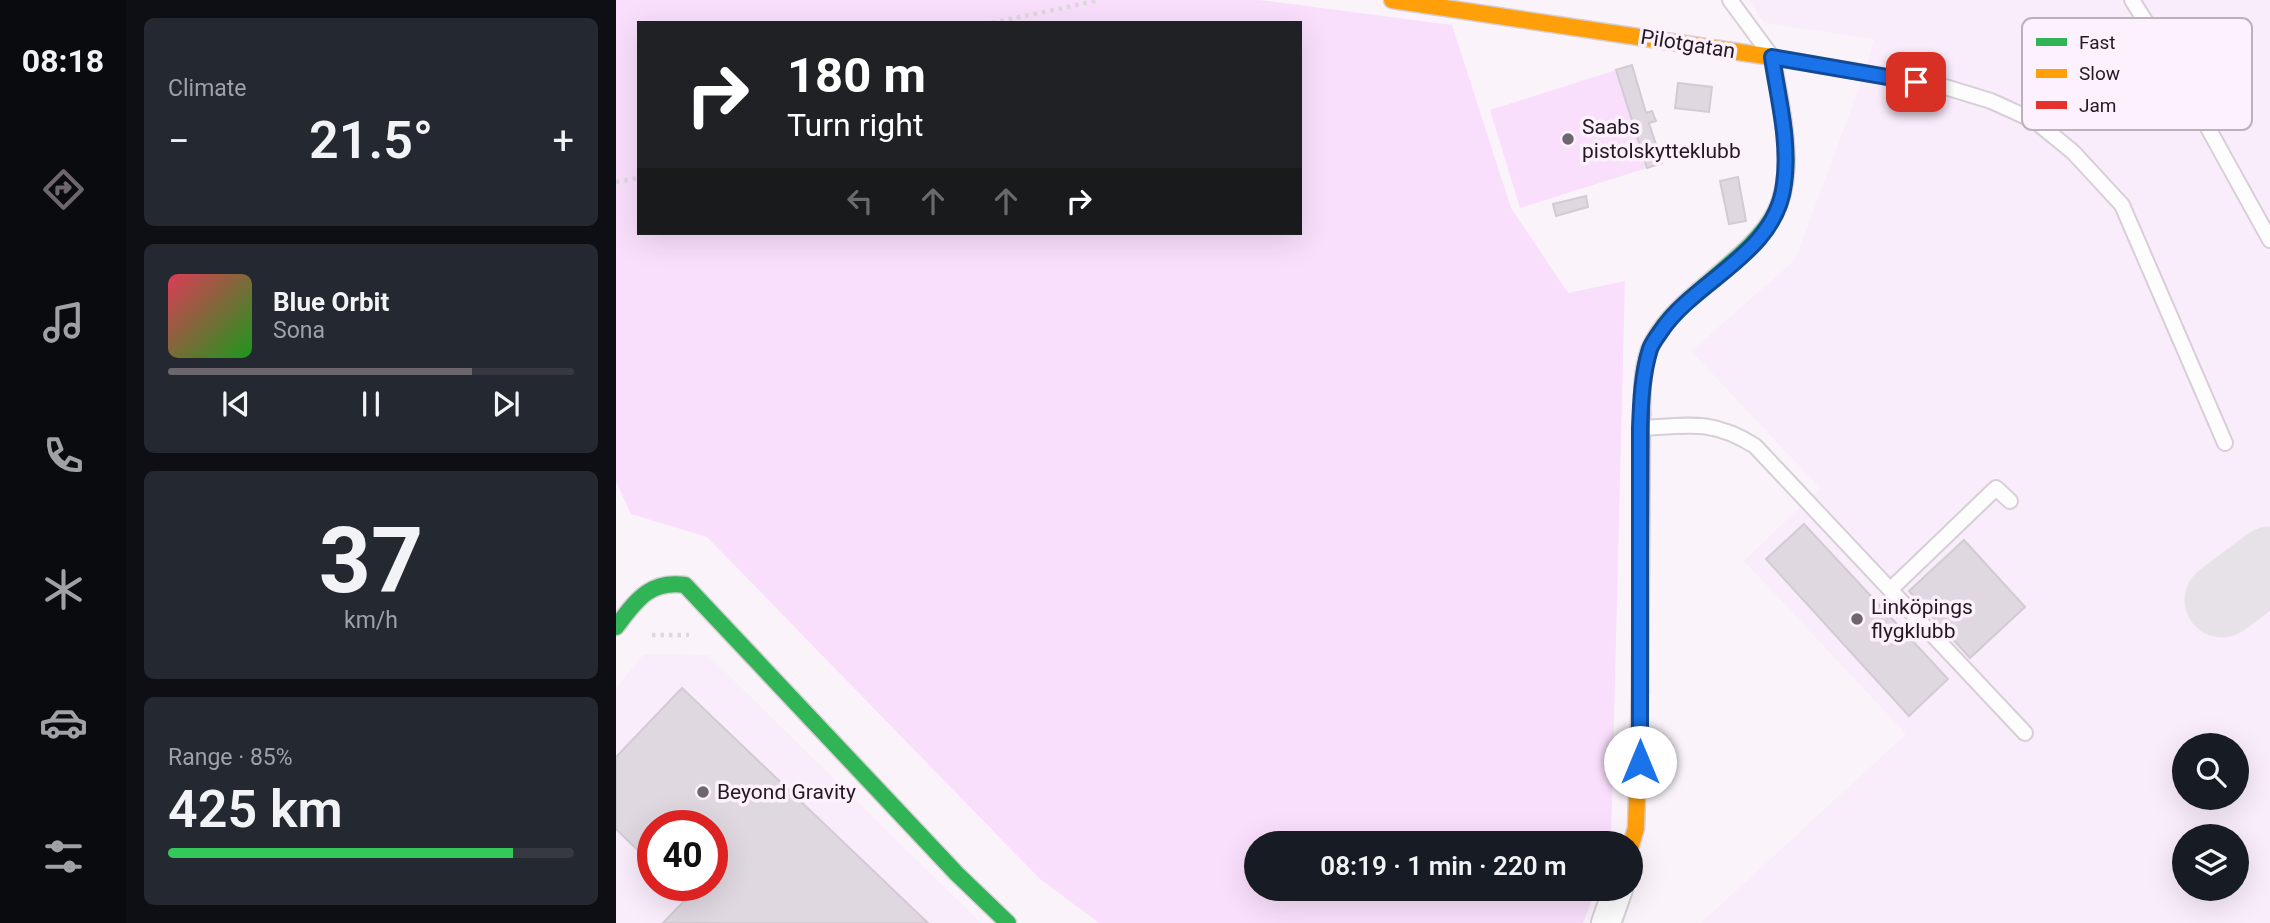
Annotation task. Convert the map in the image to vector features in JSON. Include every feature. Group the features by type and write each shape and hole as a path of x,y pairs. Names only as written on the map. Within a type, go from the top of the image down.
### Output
{"street":[{"name":"Pilotgatan","path":"1392,0 1772,57"},
{"path":"1635,831 1640,762 1642,390 1650,348 1673,313 1753,246 1772,221 1784,186 1785,143 1772,57"},
{"path":"616,626 647,590 660,583 670,582 685,586 957,874 1008,923"},
{"path":"1606,923 1614,901"}],"lane":[{"path":"1730,0 1772,57 1942,86 1991,101 2022,115"},
{"path":"2132,0 2143,18"},
{"path":"2046,130 2073,152 2122,205 2225,443"},
{"path":"2209,130 2270,240"},
{"path":"1640,428 1703,424 1734,432 1755,446 2025,733"},
{"path":"1891,589 1996,488 2010,501"}],"path":[{"path":"1001,21 1100,0"},
{"path":"616,182 637,178"},
{"path":"645,635 703,635 720,622"}],"shaded area":[{"path":"616,0 1260,0 1452,25 1511,208 1568,293 1625,281 1611,831 1244,831 1244,901 1591,901 1583,923 1099,923 1040,879 707,537 631,514 616,482"},
{"path":"1749,0 2270,0 2270,923 1701,923 1906,734 1744,561 1820,488 1691,351 1795,260 1865,72 1874,39 1764,23"},
{"name":"Saabs pistolskytteklubb","path":"1616,70 1647,168 1520,208 1490,110"},
{"path":"644,654 708,655 981,923 616,923 616,688"}],"building":[{"path":"1632,65 1646,113 1652,111 1656,121 1649,123 1662,163 1647,168 1616,70"},
{"path":"1678,83 1712,87 1709,112 1675,108"},
{"path":"1738,177 1746,221 1729,224 1720,181"},
{"path":"1586,196 1588,207 1556,216 1553,204"},
{"name":"Linköpings flygklubb","path":"1804,524 1948,679 1909,716 1766,559"},
{"path":"1964,540 2025,607 1970,658 1909,591"},
{"name":"Beyond Gravity","path":"682,688 928,923 663,923 684,901 728,901 728,810 637,810 637,849 616,829 616,757"}],"taxiway":[{"path":"2222,600 2270,564"}],"traffic: fast":[{"path":"1642,414 1645,365 1658,333 1683,304 1744,251 1774,215 1782,195 1786,171 1786,142 1781,106"},
{"path":"616,627 644,594 662,586 685,585 957,874 1008,923"}],"traffic: slow":[{"path":"1392,0 1772,57 1781,106"},
{"path":"1635,831 1640,691"}],"traffic: jam":[{"path":"1640,691 1642,414"}],"place":[{"name":"Saabs pistolskytteklubb","path":"1568,139"},
{"name":"Linköpings flygklubb","path":"1857,619"},
{"name":"Beyond Gravity","path":"703,792"}],"route":[{"path":"1640,762 1640,428 1642,390 1650,348 1673,313 1753,246 1772,221 1784,186 1785,143 1772,57 1916,82"}]}
